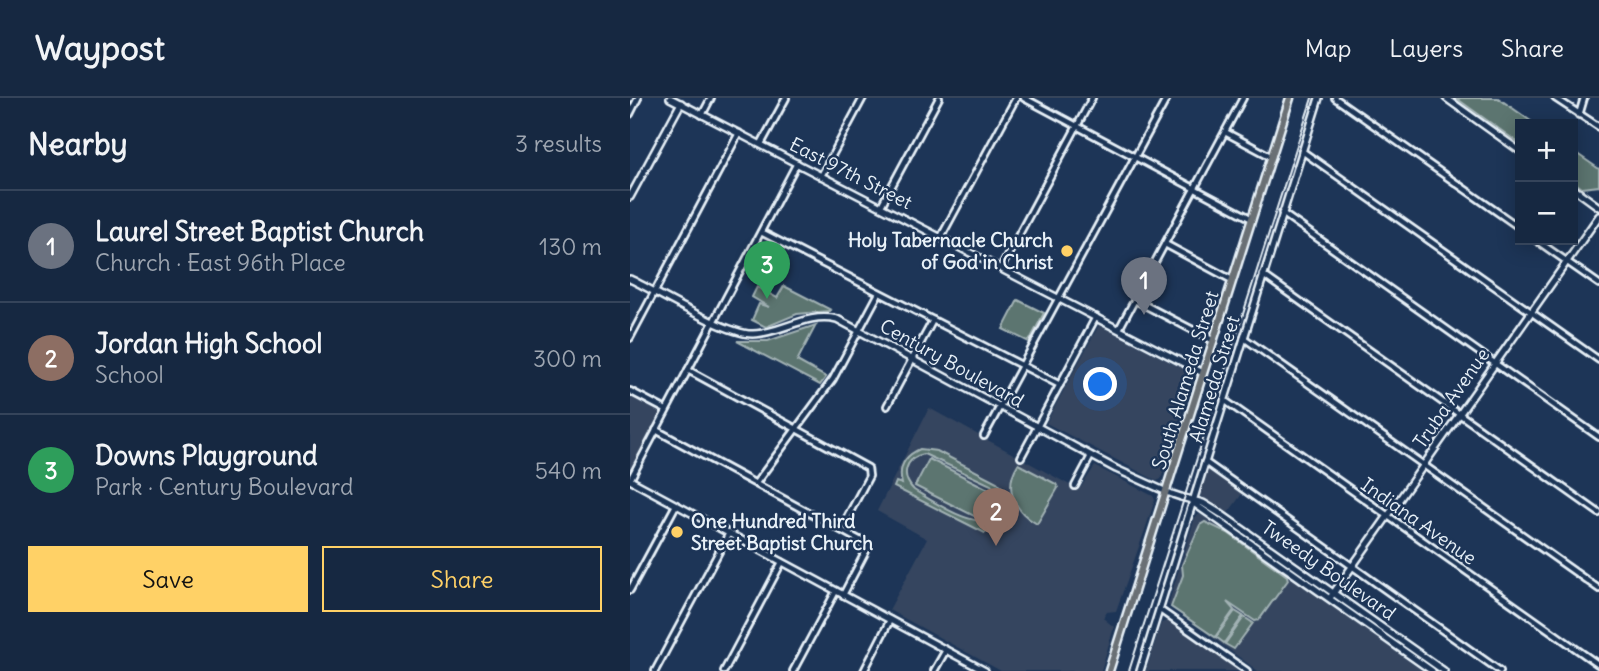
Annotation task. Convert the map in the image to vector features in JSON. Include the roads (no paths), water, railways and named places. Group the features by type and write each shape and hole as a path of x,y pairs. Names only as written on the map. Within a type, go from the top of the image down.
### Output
{"main road":[{"name":"South Alameda Street","path":"1109,671 1170,493 1203,373 1290,98"}],"street":[{"path":"630,114 638,98"},
{"name":"East 97th Street","path":"670,98 1203,373"},
{"path":"702,114 711,98"},
{"path":"761,145 786,98"},
{"path":"821,176 863,98"},
{"path":"881,206 939,98"},
{"path":"941,237 1016,98"},
{"path":"1024,98 1252,220"},
{"path":"1001,268 1092,98"},
{"path":"984,436 1167,98"},
{"path":"1119,329 1243,98"},
{"name":"Alameda Street","path":"1140,671 1319,98"},
{"path":"1335,98 1515,224"},
{"path":"1446,98 1515,147"},
{"path":"1555,98 1599,127"},
{"path":"1579,115 1584,98"},
{"path":"630,197 681,103"},
{"path":"1225,132 1272,157"},
{"path":"630,338 739,133"},
{"path":"1302,151 1599,360"},
{"path":"797,163 630,480 985,671"},
{"path":"1578,192 1599,207"},
{"path":"1283,213 1599,437"},
{"name":"Truba Avenue","path":"1332,595 1599,216"},
{"path":"761,232 1060,385"},
{"path":"1165,244 1233,280"},
{"path":"1543,245 1599,284"},
{"path":"1263,275 1599,513"},
{"name":"Century Boulevard","path":"630,279 714,321 749,334 774,331 821,317 837,319 1091,456 1170,493"},
{"path":"756,483 833,379 879,293"},
{"path":"1135,300 1214,341"},
{"path":"1021,457 1096,317"},
{"path":"887,406 933,320"},
{"path":"1243,337 1599,589"},
{"path":"688,369 865,465 870,471 841,529"},
{"path":"630,391 667,410"},
{"name":"Indiana Avenue","path":"1224,400 1599,665"},
{"path":"656,430 841,529 866,546 843,595"},
{"path":"1075,486 1091,456"},
{"path":"1204,461 1500,671"},
{"name":"Tweedy Boulevard","path":"1170,493 1192,502 1203,503 1221,513 1432,671"},
{"path":"630,590 676,505"},
{"path":"655,671 729,533"},
{"path":"724,671 782,562"},
{"path":"793,671 836,591"},
{"name":"Tweedy Boulevard","path":"1332,595 1444,671"},
{"path":"1160,610 1247,671"},
{"path":"864,671 890,620"},
{"path":"934,671 946,650"}],"railway":[{"path":"1129,671 1312,98"}],"place":[{"name":"Holy Tabernacle Church of God in Christ","path":"1067,251"},
{"name":"Downs Playground","path":"767,299"},
{"name":"Laurel Street Baptist Church","path":"1144,315"},
{"name":"One Hundred Third Street Baptist Church","path":"677,532"},
{"name":"Jordan High School","path":"996,546"}]}
